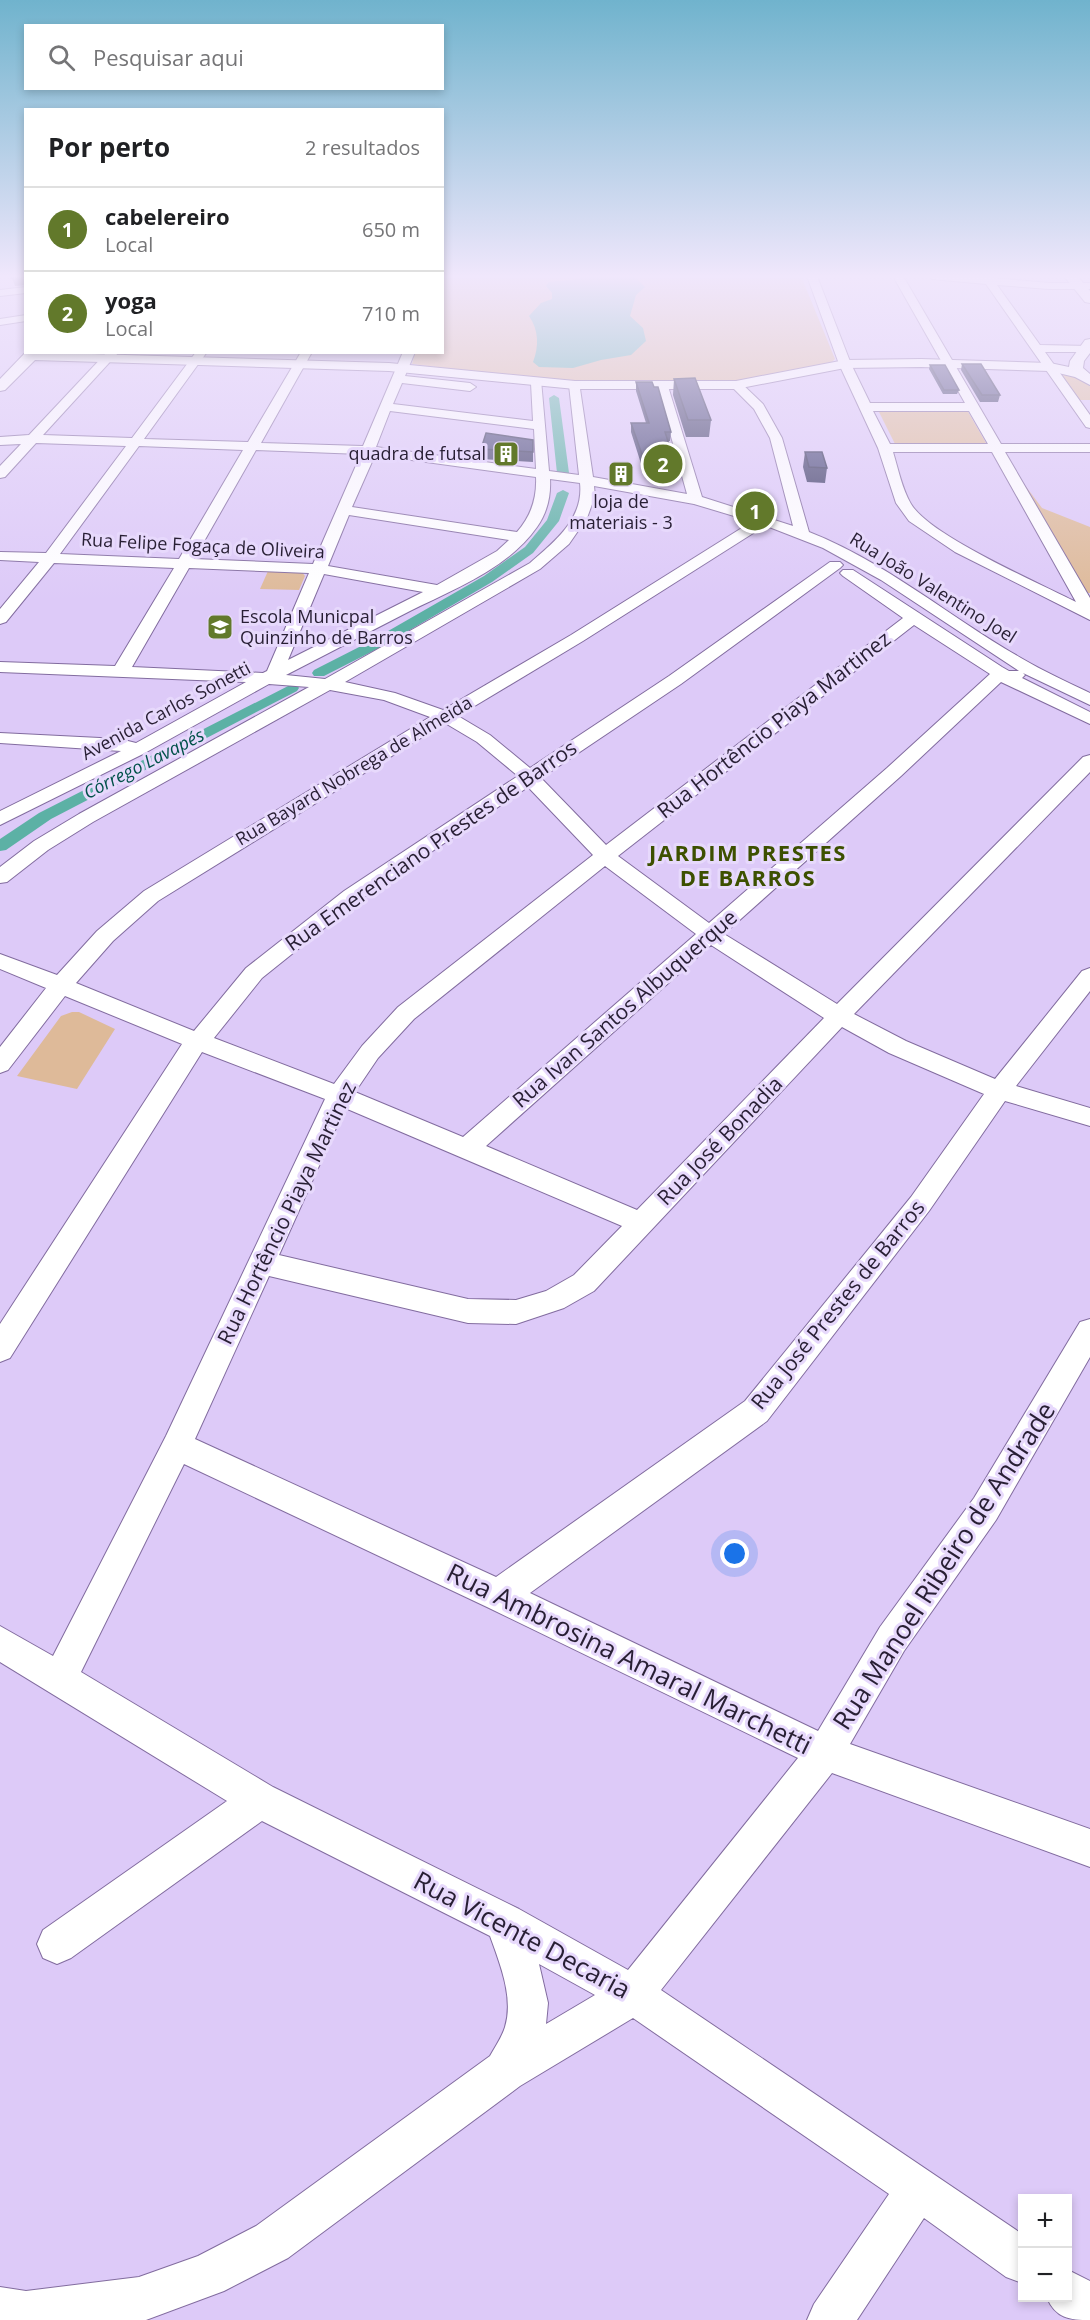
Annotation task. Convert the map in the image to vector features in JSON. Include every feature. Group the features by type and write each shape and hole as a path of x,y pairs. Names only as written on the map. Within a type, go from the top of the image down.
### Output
{"main road":[{"path":"562,384 740,384"}],"street":[{"path":"0,474 84,384"},
{"path":"0,619 49,559 178,384"},
{"path":"121,671 288,384"},
{"path":"271,676 346,510 396,384"},
{"path":"455,384 470,387"},
{"name":"Avenida Carlos Sonetti","path":"3,816 137,750 271,676 439,590 502,554 531,525 540,507 543,480 540,384"},
{"path":"855,384 885,448 903,503 914,518 960,549 1090,614"},
{"path":"960,384 1090,614"},
{"path":"1063,384 1090,424"},
{"path":"0,877 14,864 79,823 332,683 535,566 564,541 580,518 587,486 575,385"},
{"path":"736,385 759,407 776,438 802,534"},
{"path":"663,386 696,500"},
{"path":"1074,402 1090,402"},
{"path":"386,407 540,426"},
{"path":"866,407 973,407"},
{"name":"Rua João Valentino Joel","path":"0,441 32,439 252,446 369,454 696,500 802,534 886,577 1005,671 1090,700"},
{"path":"885,448 1090,447"},
{"name":"Rua João Valentino Joel","path":"587,486 678,507 790,543 835,565 1053,703 1090,719"},
{"path":"346,510 520,537"},
{"name":"Rua Bayard Nobrega de Almeida","path":"0,1064 61,985 105,936 151,896 444,716 577,638 750,529"},
{"name":"Rua Felipe Fogaça de Oliveira","path":"0,556 319,568 439,590"},
{"name":"Rua Emerenciano Prestes de Barros","path":"0,1349 197,1041 254,973 351,896 675,680 835,565"},
{"path":"1041,590 1060,589 1073,583"},
{"name":"Rua Hortêncio Piaya Martinez","path":"60,1678 177,1446 339,1095 370,1052 406,1013 605,855 914,617"},
{"path":"0,667 271,676 332,683 391,698 444,716 474,731 505,753 605,855 710,934 839,1016 916,1056 998,1092 1090,1117"},
{"name":"Rua Ivan Santos Albuquerque","path":"467,1148 1005,671"},
{"path":"220,676 235,684 237,690 232,698"},
{"path":"0,738 120,744 137,750"},
{"name":"Rua José Bonadia","path":"262,1263 468,1311 516,1312 554,1300 584,1283 839,1016 1090,761"},
{"path":"0,961 197,1041 339,1095 642,1223"},
{"name":"Rua José Prestes de Barros","path":"499,1595 756,1411 920,1204 998,1092 1090,976"},
{"name":"Rua Manoel Ribeiro de Andrade","path":"634,1995 661,1957 825,1753 892,1639 985,1509 1090,1331"},
{"name":"Rua Ambrosina Amaral Marchetti","path":"177,1446 499,1595 825,1753 1090,1848"},
{"name":"Rua Vicente Decaria","path":"0,1644 260,1800 505,1923 634,1995 920,2188 1018,2257"},
{"path":"57,1944 260,1800"},
{"path":"505,1923 522,1971 527,1996 526,2027 505,2072"},
{"path":"0,2310 26,2314 139,2300 208,2275 272,2242 505,2072 634,1995"},
{"path":"830,2320 920,2188"},
{"path":"1072,2296 1090,2309"}],"shaded area":[{"path":"1067,384 1090,386 1090,400 1079,400"},
{"path":"878,410 967,410 986,443 895,444"},
{"path":"1024,484 1042,508 1090,527 1090,593 1086,593"},
{"path":"268,571 302,572 305,576 299,590 260,589"},
{"path":"79,1012 115,1029 77,1089 17,1076 61,1016"}],"building":[{"path":"637,384 653,384 654,387 658,387 671,432 665,432 674,460 644,460 631,423 649,423"},
{"path":"676,384 697,384 711,420 688,420"},
{"path":"941,384 956,384 959,390 944,390"},
{"path":"975,384 993,384 1000,395 982,395"},
{"path":"486,433 533,440 533,452 481,449"},
{"path":"805,452 822,452 827,468 809,467"}],"waterway":[{"path":"554,398 563,473"},
{"name":"Córrego Lavapés","path":"319,673 374,645 488,579 529,550 553,521 563,493"},
{"name":"Córrego Lavapés","path":"0,846 45,816 292,688"}],"place":[{"name":"quadra de futsal","path":"506,454"},
{"name":"yoga","path":"663,464"},
{"name":"loja de materiais - 3","path":"621,474"},
{"name":"cabelereiro","path":"755,511"},
{"name":"Escola Municpal Quinzinho de Barros","path":"220,627"}],"district":[{"name":"JARDIM PRESTES DE BARROS","path":"748,866"}]}
